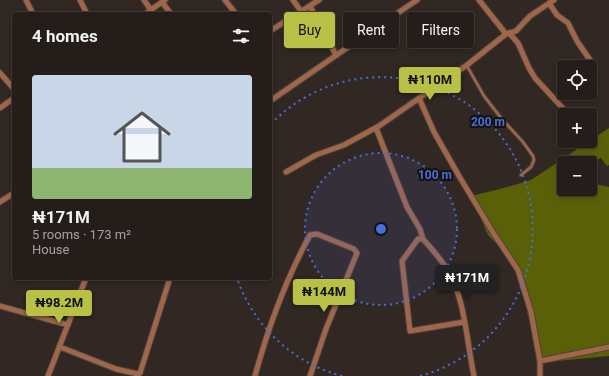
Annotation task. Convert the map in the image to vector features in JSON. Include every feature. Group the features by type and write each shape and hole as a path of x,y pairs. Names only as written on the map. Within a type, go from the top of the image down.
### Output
{"street":[{"path":"26,0 32,12"},
{"path":"80,0 86,12"},
{"path":"144,0 151,10"},
{"path":"225,0 234,12"},
{"path":"293,0 302,11"},
{"path":"272,30 319,0"},
{"path":"272,100 417,0"},
{"path":"479,0 507,33 518,42 535,78 563,108"},
{"path":"286,172 316,155 344,145 376,128 467,65 507,33 516,31 530,16 554,0"},
{"path":"148,12 164,1 169,12"},
{"path":"549,3 557,15 568,23 577,41 590,60"},
{"path":"310,6 336,55"},
{"path":"0,73 12,87"},
{"path":"419,98 434,132 459,176 518,270 531,312 540,361 540,376"},
{"path":"0,108 12,99"},
{"path":"376,128 405,201 420,229 423,239 437,255 448,272 456,290 464,322 474,376"},
{"path":"0,202 12,194"},
{"path":"255,376 260,356 298,256 310,235 317,234 354,248 357,253 326,329 310,376"},
{"path":"423,239 418,239 415,242 402,261 410,331 464,322"},
{"path":"48,376 85,280"},
{"path":"60,346 116,370 136,375 140,373 169,280"},
{"path":"0,306 68,325"},
{"path":"540,361 609,347"}],"lane":[{"path":"467,65 484,96 533,156 534,160 531,167 521,175"}],"shaded area":[{"path":"609,128 609,165 607,166 601,158 597,160 597,156 567,156 579,148 597,148 597,136"},
{"path":"557,163 557,196 597,196 597,184 609,187 609,356 537,363 519,268 488,235 471,196 531,180"}]}
